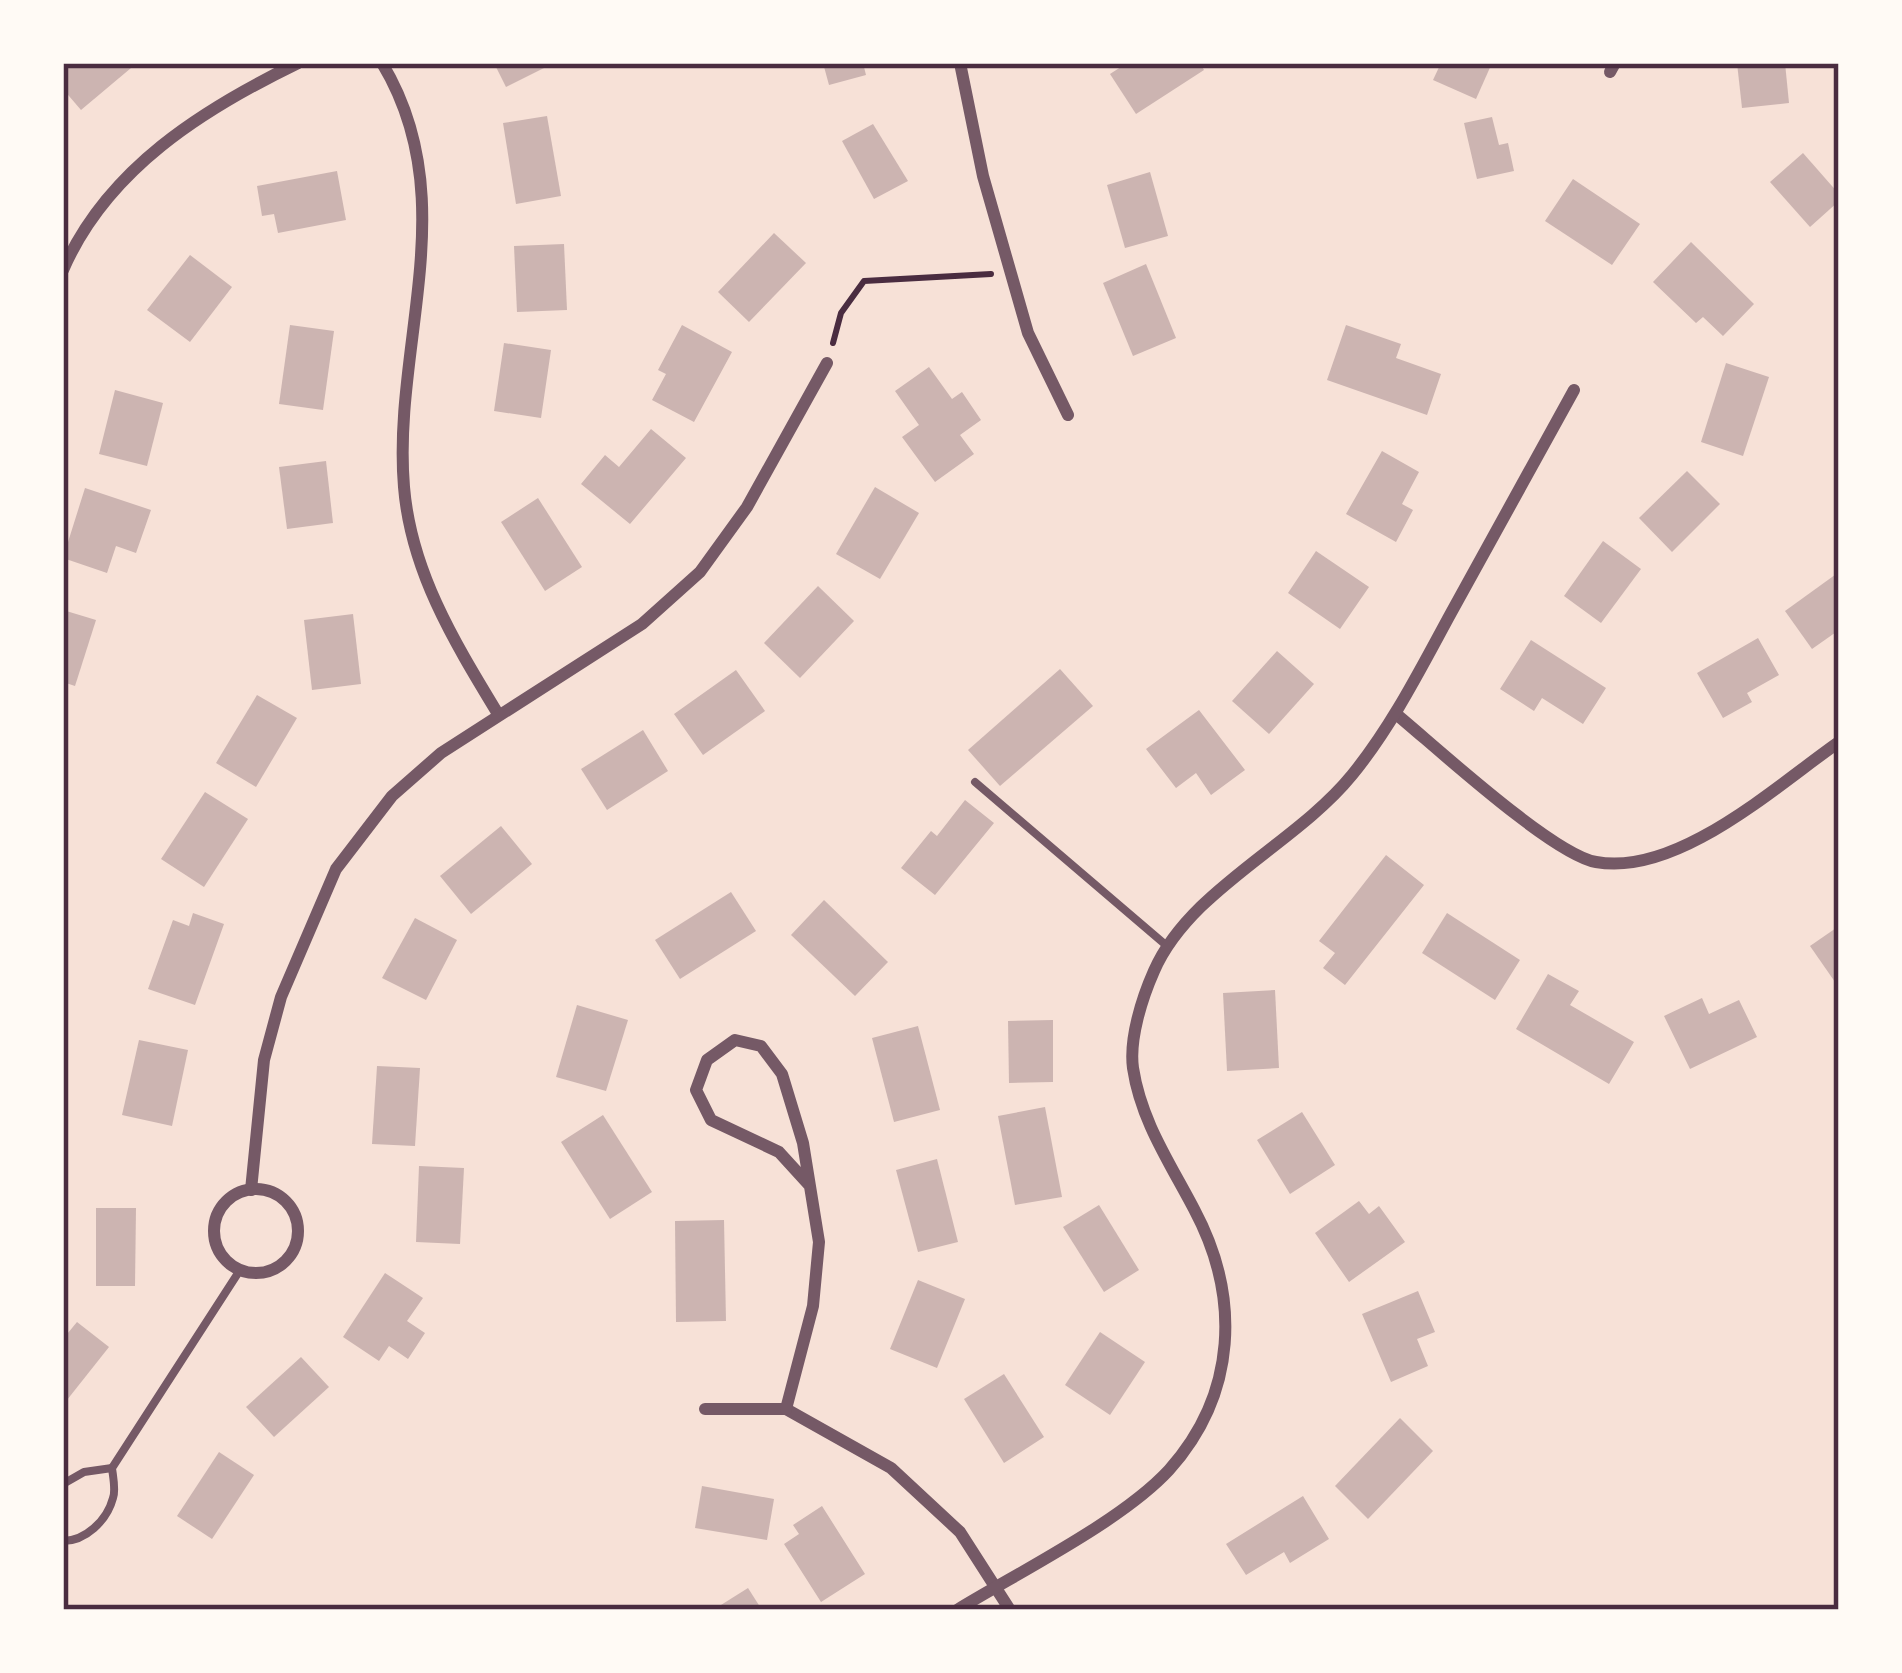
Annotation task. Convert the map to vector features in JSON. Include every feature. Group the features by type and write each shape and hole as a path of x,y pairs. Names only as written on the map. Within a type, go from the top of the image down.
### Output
{"street":[{"path":"63,270 111,193 170,136 246,88 298,63"},
{"path":"382,63 397,88 416,154 424,252 403,424 404,489 417,554 444,624 498,714"},
{"path":"960,63 983,176 1028,333 1068,416"},
{"path":"250,1190 270,1039 304,936 336,868 392,796 441,753 642,624 700,572 747,507 827,364"},
{"path":"957,1610 1128,1505 1166,1472 1198,1433 1218,1388 1227,1303 1215,1256 1141,1106 1132,1062 1140,1012 1154,970 1183,924 1295,832 1351,777 1396,714 1574,390"},
{"path":"1396,714 1551,841 1594,862 1647,861 1701,838 1839,742"},
{"path":"786,1409 813,1306 819,1242 810,1186 803,1143 782,1074 761,1046 735,1040 706,1060 696,1090 711,1120 779,1151 810,1186"},
{"path":"250,1190 264,1190 287,1203 295,1214 297,1240 292,1253 272,1270 259,1274 240,1270 222,1256 214,1229 225,1202 250,1190"},
{"path":"705,1409 786,1409 891,1468 960,1532 1010,1610"}],"lane":[{"path":"975,782 1168,947"},
{"path":"63,1541 78,1541 94,1528 114,1498 112,1468 240,1270"},
{"path":"63,1484 84,1472 112,1468"}],"path":[{"path":"827,364 841,313 864,281 1011,274"}],"building":[{"path":"63,63 127,63 131,68 81,110 63,89"},
{"path":"494,63 544,63 546,67 506,87"},
{"path":"823,63 863,63 866,75 829,85"},
{"path":"1127,63 1200,63 1204,70 1136,114 1110,74"},
{"path":"1441,63 1492,63 1476,99 1433,80"},
{"path":"1737,63 1785,63 1789,103 1742,108"},
{"path":"547,116 561,196 516,204 503,123"},
{"path":"1492,117 1499,145 1508,143 1514,171 1477,179 1464,123"},
{"path":"873,124 908,181 874,199 842,141"},
{"path":"1803,153 1839,194 1839,201 1810,227 1770,182"},
{"path":"337,171 346,220 278,233 274,214 262,216 257,186"},
{"path":"1150,172 1168,236 1125,248 1107,185"},
{"path":"1573,179 1640,224 1612,265 1545,221"},
{"path":"774,233 806,263 749,322 718,292"},
{"path":"1691,242 1754,304 1723,336 1703,317 1696,323 1653,282"},
{"path":"564,244 567,310 517,312 514,246"},
{"path":"190,255 232,287 190,342 147,310"},
{"path":"1146,264 1176,338 1133,356 1103,283"},
{"path":"290,325 334,331 323,410 279,404"},
{"path":"682,325 732,352 694,422 652,400 666,374 658,370"},
{"path":"1346,325 1401,344 1396,358 1441,374 1427,415 1327,380"},
{"path":"504,343 551,350 541,418 494,411"},
{"path":"1726,363 1769,377 1743,456 1701,442"},
{"path":"929,367 952,399 962,392 981,420 960,435 974,454 935,482 902,437 919,425 895,391"},
{"path":"115,390 163,403 147,466 99,454"},
{"path":"651,429 686,458 630,524 581,484 605,455 619,467"},
{"path":"1382,451 1419,472 1402,504 1413,510 1396,542 1346,514"},
{"path":"326,461 333,523 287,529 279,467"},
{"path":"1687,471 1720,504 1672,552 1639,518"},
{"path":"875,487 919,513 880,579 836,554"},
{"path":"85,488 151,510 136,553 116,546 107,573 63,558"},
{"path":"538,498 582,567 545,591 501,522"},
{"path":"1603,541 1641,569 1601,623 1564,596"},
{"path":"1316,551 1369,587 1340,629 1288,593"},
{"path":"1839,572 1839,630 1812,649 1785,611"},
{"path":"818,586 854,621 800,678 764,643"},
{"path":"63,610 96,620 75,686 63,682"},
{"path":"353,614 361,684 312,690 304,620"},
{"path":"1758,638 1779,675 1747,693 1752,702 1723,718 1697,673"},
{"path":"1531,640 1606,688 1583,724 1542,698 1534,711 1500,689"},
{"path":"1277,651 1314,684 1269,734 1232,701"},
{"path":"1060,669 1093,706 1000,786 968,750"},
{"path":"736,670 765,711 703,755 674,714"},
{"path":"257,695 297,718 256,787 216,763"},
{"path":"1199,710 1245,770 1211,795 1196,773 1176,788 1146,749"},
{"path":"643,730 668,771 607,810 581,769"},
{"path":"205,792 248,819 204,887 161,859"},
{"path":"965,800 994,823 935,895 901,868 931,831 937,836"},
{"path":"501,826 532,864 471,914 440,876"},
{"path":"1386,855 1424,885 1345,985 1323,968 1335,953 1319,941"},
{"path":"731,892 756,931 680,979 655,940"},
{"path":"824,900 888,962 855,996 791,935"},
{"path":"193,913 224,924 195,1005 148,989 173,920 189,926"},
{"path":"1447,913 1520,960 1495,1000 1422,953"},
{"path":"415,918 457,940 426,1000 382,978"},
{"path":"1839,926 1839,979 1835,982 1810,946"},
{"path":"1548,974 1579,991 1570,1005 1634,1042 1609,1084 1516,1029"},
{"path":"1275,990 1279,1068 1227,1071 1223,993"},
{"path":"1702,998 1709,1014 1739,1000 1757,1037 1690,1069 1664,1016"},
{"path":"577,1005 628,1020 606,1091 556,1077"},
{"path":"1053,1020 1053,1082 1009,1083 1008,1021"},
{"path":"918,1026 940,1110 894,1122 872,1038"},
{"path":"139,1040 188,1050 172,1126 122,1115"},
{"path":"377,1066 420,1068 415,1146 372,1144"},
{"path":"1045,1107 1062,1197 1015,1205 998,1116"},
{"path":"1302,1112 1335,1165 1290,1194 1257,1140"},
{"path":"603,1115 652,1192 610,1219 561,1142"},
{"path":"937,1159 958,1242 918,1252 896,1170"},
{"path":"419,1166 464,1168 460,1244 416,1242"},
{"path":"1359,1201 1369,1214 1379,1206 1405,1242 1349,1282 1315,1233"},
{"path":"1099,1205 1139,1270 1104,1292 1063,1227"},
{"path":"96,1208 136,1208 135,1286 96,1286"},
{"path":"724,1220 726,1321 676,1322 675,1221"},
{"path":"385,1273 423,1298 407,1321 425,1333 408,1359 389,1346 379,1361 343,1337"},
{"path":"918,1280 965,1299 937,1368 890,1349"},
{"path":"1418,1291 1435,1332 1417,1339 1428,1366 1391,1382 1362,1314"},
{"path":"77,1322 109,1347 63,1405 63,1339"},
{"path":"1100,1332 1145,1362 1110,1415 1065,1385"},
{"path":"301,1357 329,1387 274,1437 246,1407"},
{"path":"1004,1374 1044,1437 1004,1463 964,1399"},
{"path":"1400,1418 1433,1451 1368,1519 1335,1486"},
{"path":"219,1452 254,1475 212,1539 177,1516"},
{"path":"702,1486 774,1499 767,1540 695,1528"},
{"path":"1303,1496 1329,1539 1290,1563 1284,1552 1246,1575 1226,1544"},
{"path":"822,1506 865,1574 821,1602 784,1544 799,1534 793,1525"},
{"path":"748,1588 762,1610 713,1610"}]}
